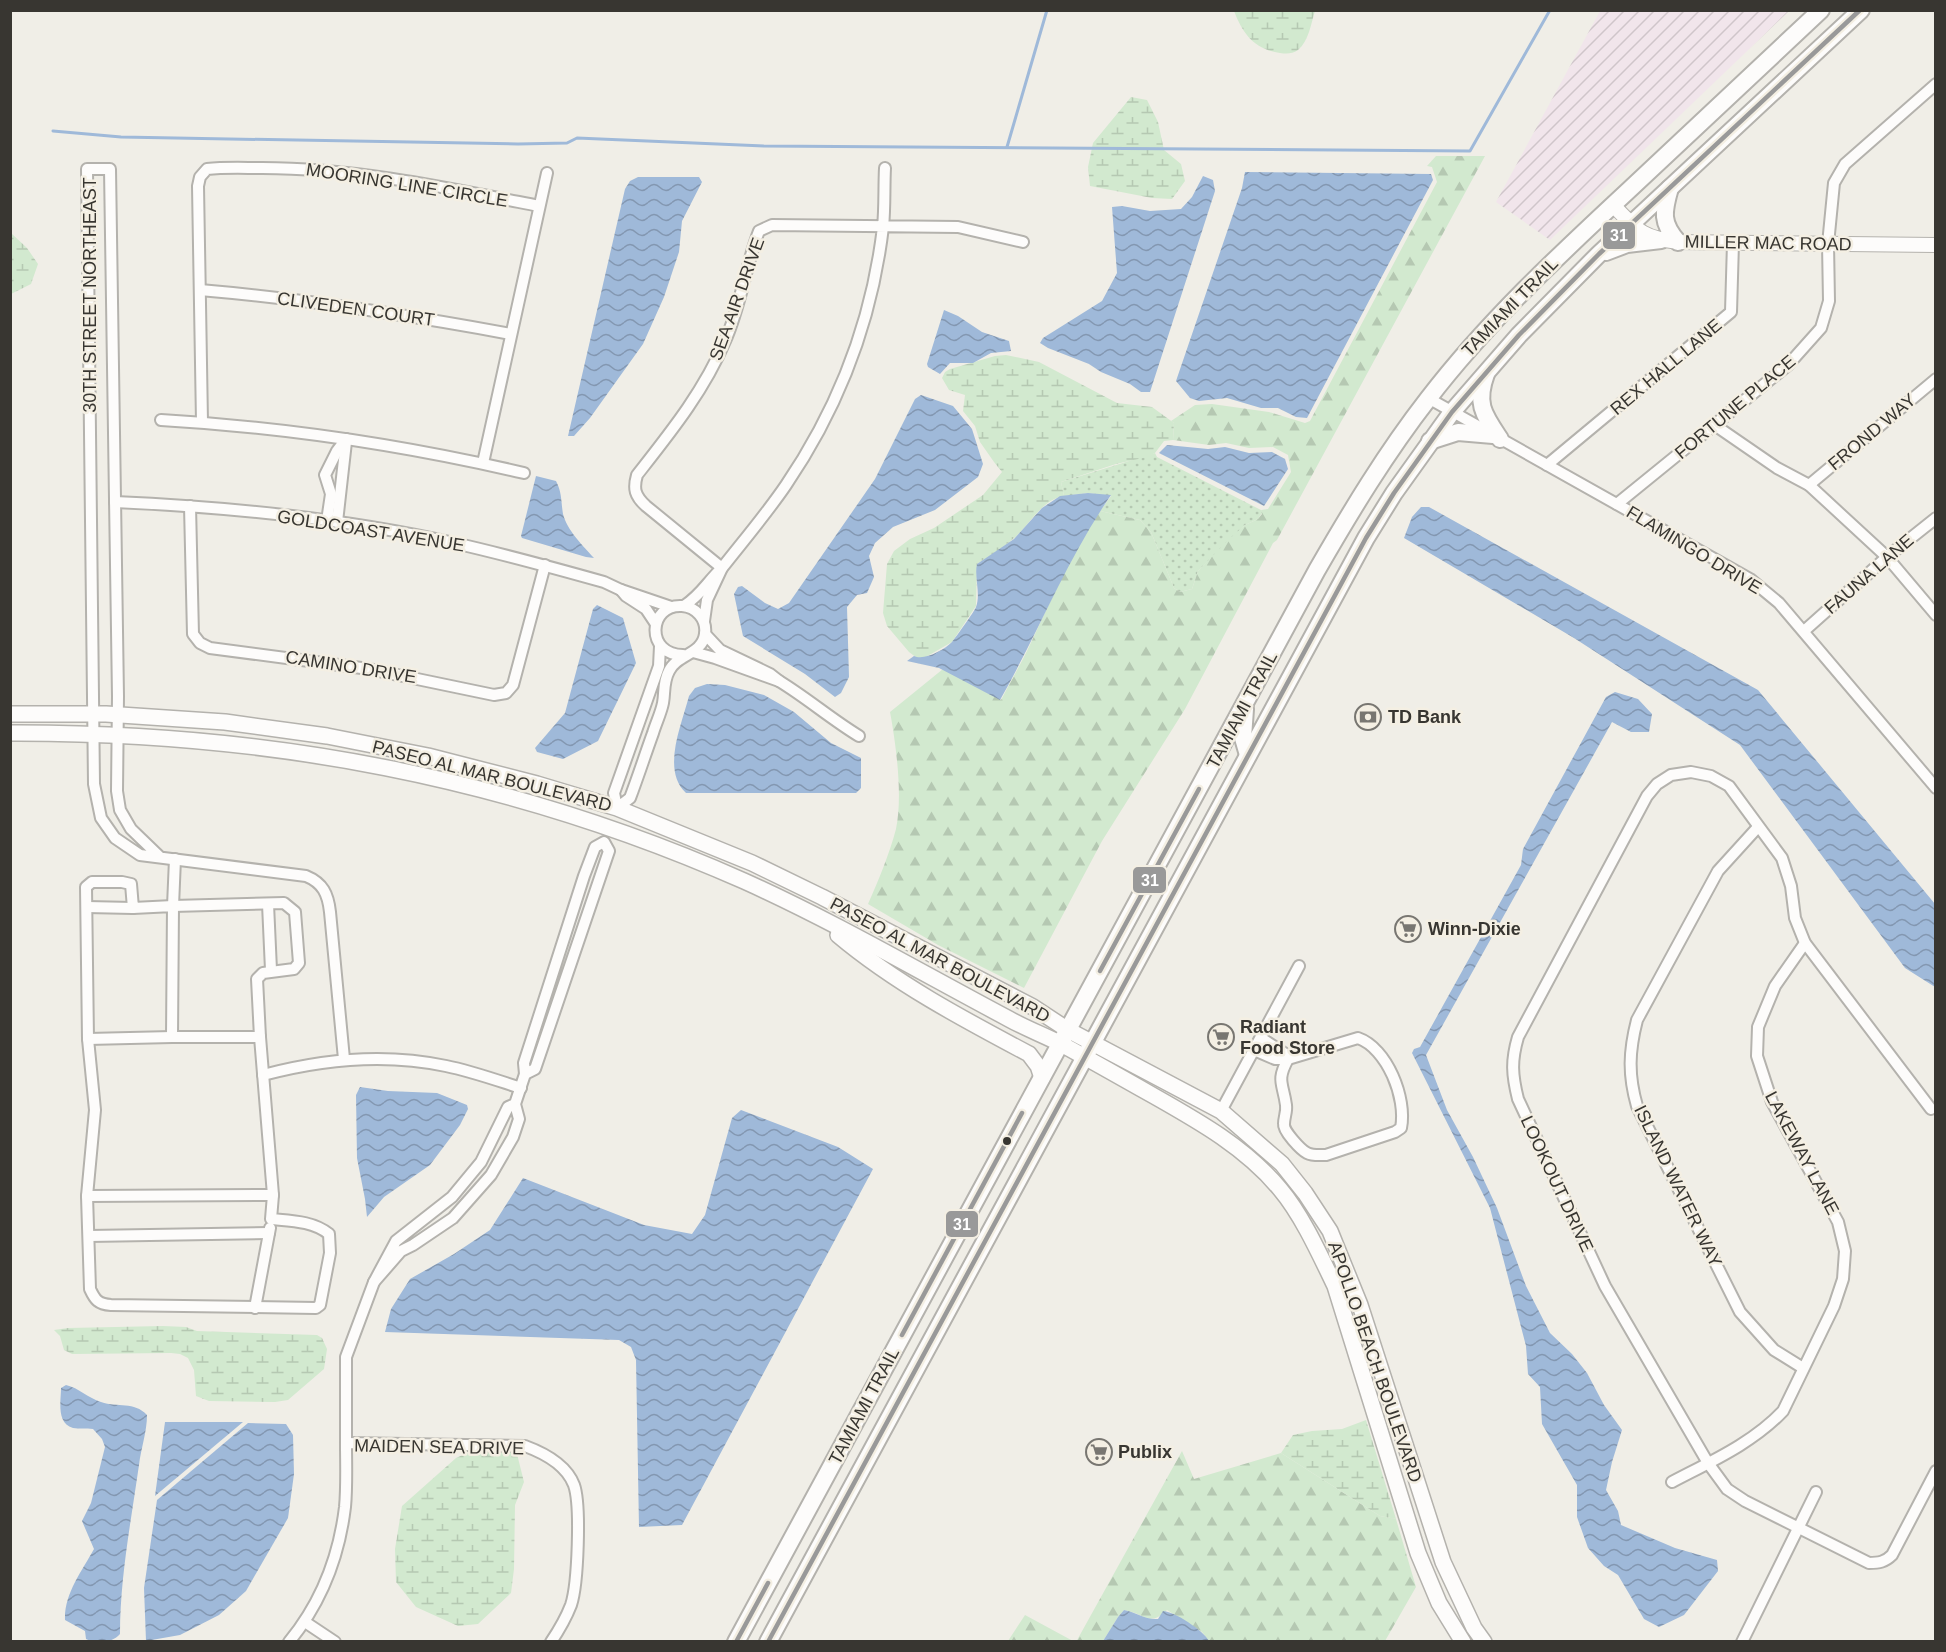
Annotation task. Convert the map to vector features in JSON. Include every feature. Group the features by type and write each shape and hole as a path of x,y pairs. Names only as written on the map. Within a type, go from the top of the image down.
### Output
{"main road":[{"name":"TAMIAMI TRAIL","path":"736,1641 1342,525 1368,484 1428,399 1471,346 1514,300 1821,10"},
{"name":"TAMIAMI TRAIL","path":"768,1641 1366,538 1430,442 1487,369 1555,296 1861,10"},
{"path":"1670,188 1665,204 1665,225 1678,242"},
{"path":"1599,254 1627,244 1661,240"},
{"path":"1487,369 1482,383 1481,405 1497,437"},
{"path":"1430,442 1458,432 1497,437"},
{"path":"1246,702 1243,738 1248,755"},
{"name":"PASEO AL MAR BOULEVARD","path":"10,714 94,714 225,722 327,736 428,756 537,784 617,808 752,863 822,897 1033,1007 1064,1037"},
{"name":"PASEO AL MAR BOULEVARD","path":"10,734 117,735 217,742 306,753 424,774 528,801 609,828 744,881 812,914 1022,1026 1064,1037"},
{"path":"812,914 868,961 1029,1054 1038,1066 1042,1078"},
{"name":"APOLLO BEACH BOULEVARD","path":"1064,1037 1221,1112 1282,1164 1330,1231 1351,1279 1443,1562 1474,1628 1484,1641"},
{"name":"APOLLO BEACH BOULEVARD","path":"1088,1050 1248,1156 1282,1190 1316,1245 1335,1286 1418,1553 1439,1603 1463,1641"},
{"path":"888,1361 912,1375"},
{"path":"763,1592 787,1605"}],"street":[{"name":"FORTUNE PLACE","path":"1617,504 1716,426 1788,365 1821,328 1829,301 1828,244 1834,183 1845,164 1935,87"},
{"name":"MOORING LINE CIRCLE","path":"202,422 198,186 200,177 207,169 292,168 355,174 455,189 539,206"},
{"path":"684,606 699,596 786,486 838,396 859,342 875,280 883,225 885,168"},
{"name":"30TH STREET NORTHEAST","path":"160,857 131,829 120,810 117,791 118,715 110,170 87,170 95,794 101,818 115,838 140,855 306,876 324,888 330,912 344,1059"},
{"path":"483,463 547,173"},
{"name":"MILLER MAC ROAD","path":"1613,205 1631,224 1647,236 1661,240 1935,245"},
{"name":"SEA AIR DRIVE","path":"722,568 637,497 634,486 637,475 678,422 725,341 740,300 759,231 772,225 958,227 1023,242"},
{"name":"REX HALL LANE","path":"1547,465 1731,312 1733,243"},
{"name":"CLIVEDEN COURT","path":"200,290 401,313 511,334"},
{"name":"FROND WAY","path":"1809,485 1935,379"},
{"name":"FLAMINGO DRIVE","path":"1428,399 1750,579 1779,603 1804,631 1935,788"},
{"path":"161,420 272,428 395,446 524,473"},
{"path":"1716,426 1777,468 1809,485 1887,557 1935,615"},
{"path":"332,521 346,439"},
{"path":"332,521 331,494 325,475 346,439"},
{"name":"GOLDCOAST AVENUE","path":"115,502 190,506 332,521 452,542 604,582 671,607"},
{"name":"CAMINO DRIVE","path":"190,506 193,634 200,643 210,648 369,669 494,695 506,693 513,685 545,565"},
{"name":"FAUNA LANE","path":"1804,631 1887,557 1935,518"},
{"path":"609,828 617,808 630,798 663,702 664,684 669,669 700,646 705,634 707,600 722,568"},
{"name":"GOLDCOAST AVENUE","path":"621,590 646,609 656,624"},
{"path":"617,808 614,793 659,666 660,646 655,634 660,615 671,607 684,606 696,611 704,621"},
{"path":"705,634 720,650 770,674 802,694 829,718 859,736"},
{"path":"660,646 670,654 715,658 779,681"},
{"name":"LOOKOUT DRIVE","path":"1758,827 1729,786 1711,776 1691,772 1671,775 1657,784 1647,796 1518,1037 1512,1056 1512,1077 1518,1099 1605,1286 1708,1463 1727,1489 1745,1501 1869,1563 1883,1562 1892,1555 1935,1471"},
{"path":"1758,827 1782,858 1791,886 1795,918 1805,943 1931,1109"},
{"name":"ISLAND WATER WAY","path":"1758,827 1718,871 1637,1020 1630,1044 1631,1078 1637,1106 1740,1312 1774,1350 1803,1368"},
{"path":"374,1282 401,1251 453,1218 491,1175 513,1137 519,1119 515,1104 525,1074 524,1063 584,876 596,847 604,842 609,851 567,981 535,1069 525,1074"},
{"path":"172,1037 175,859"},
{"path":"133,908 130,884 122,882 88,884 88,1039 95,1110 87,1196 90,1289 98,1303 111,1305 255,1308 312,1308 320,1305 330,1253 329,1234 322,1228 271,1219"},
{"path":"87,907 133,908 284,903 295,912 299,963 294,969 272,970 263,973 257,979 273,1195 269,1233 255,1308"},
{"path":"268,904 272,970"},
{"name":"LAKEWAY LANE","path":"1672,1482 1756,1435 1783,1411 1834,1306 1843,1279 1845,1251 1838,1222 1772,1102 1757,1056 1758,1027 1775,987 1805,943"},
{"path":"1210,1130 1299,966"},
{"path":"88,1039 260,1037"},
{"path":"1261,1038 1284,1053 1288,1059"},
{"path":"1254,1050 1275,1059 1288,1059 1358,1038 1367,1041 1378,1052 1394,1080 1403,1107 1401,1128 1330,1154 1315,1155 1305,1152 1286,1132 1284,1124 1286,1106 1281,1071 1288,1059"},
{"path":"263,1075 344,1059 389,1059 445,1065 521,1088"},
{"path":"346,1443 346,1357 374,1282 396,1241 452,1197 481,1162 508,1107 515,1104"},
{"path":"87,1196 273,1195"},
{"path":"89,1236 269,1233"},
{"name":"MAIDEN SEA DRIVE","path":"289,1641 305,1622 325,1585 338,1544 345,1506 346,1443 525,1446 540,1451 566,1471 574,1485 577,1505 575,1582 571,1604 559,1630 551,1641"},
{"path":"1742,1641 1816,1492"},
{"path":"305,1622 335,1641"}],"shaded area":[{"path":"1600,11 1789,11 1550,240 1496,202"}],"green space":[{"path":"1234,10 1315,11 1305,42 1298,50 1287,54 1271,51 1256,44 1241,27"},
{"path":"1131,97 1147,100 1158,122 1164,150 1181,164 1185,181 1172,199 1152,198 1090,186 1088,167 1093,143"},
{"path":"1436,156 1485,156 1277,540 1273,543 1185,709 1102,841 1024,988 938,945 868,904 890,848 898,816 898,770 890,712 943,669 1001,700 1070,562 1100,511 1140,520 1151,532 1174,588 1180,592 1192,589 1198,571 1245,525 1258,519 1262,514 1261,510 1268,509 1291,472 1288,455 1273,447 1249,448 1226,443 1209,445 1173,440 1174,423 1171,421 1195,405 1212,404 1269,412 1305,423 1310,421 1437,182 1432,167 1427,166"},
{"path":"11,233 27,248 38,264 31,284 11,294"},
{"path":"1006,355 1039,362 1117,403 1152,407 1174,423 1173,440 1164,441 1155,453 1147,457 1116,464 1061,482 1064,496 1042,507 1019,534 977,564 976,606 952,642 924,658 917,658 887,626 883,613 887,564 894,551 910,539 934,528 983,495 1002,472 980,442 975,426 963,411 965,395 949,390 942,378 950,369"},
{"path":"1155,453 1157,457 1261,510 1262,513 1258,519 1245,525 1198,571 1192,589 1180,592 1174,588 1151,532 1140,520 1100,511 1111,496 1088,493 1064,496 1061,482"},
{"path":"186,1327 197,1331 317,1335 322,1338 327,1349 324,1369 288,1400 275,1402 209,1401 196,1396 194,1370 188,1358 180,1354 72,1354 64,1350 60,1336 54,1330"},
{"path":"1366,1420 1396,1519 1380,1516 1281,1453 1293,1435 1342,1429"},
{"path":"476,1449 516,1450 524,1482 515,1505 514,1569 511,1593 478,1624 458,1626 416,1607 396,1582 395,1549 402,1506 456,1458"},
{"path":"1182,1451 1194,1479 1281,1453 1380,1516 1396,1519 1416,1587 1385,1641 1209,1641 1202,1632 1167,1610 1151,1619 1124,1610 1103,1641 1076,1642"},
{"path":"1025,1615 1073,1641 1008,1641"}],"water":[{"path":"1245,172 1431,174 1433,180 1307,418 1296,417 1278,408 1261,408 1227,398 1199,401 1190,398 1176,381 1242,188"},
{"path":"1203,176 1213,180 1215,191 1150,392 1141,392 1130,384 1101,372 1089,364 1040,343 1043,338 1102,301 1117,273 1112,207 1122,206 1150,211 1181,209 1192,197"},
{"path":"638,177 699,177 702,182 682,221 679,252 664,297 643,344 590,418 574,436 568,436 625,189 630,181"},
{"path":"944,310 958,316 982,332 1009,341 1011,351 991,353 973,363 950,363 940,374 928,367"},
{"path":"921,395 953,406 972,429 983,464 978,477 935,510 893,527 875,543 869,556 874,577 867,593 857,595 847,607 849,677 841,693 835,697 805,674 743,636 734,594 738,587 742,586 765,603 778,609 789,603 875,479 915,399"},
{"path":"1167,445 1208,449 1225,447 1249,453 1272,452 1285,459 1288,469 1264,506 1159,453"},
{"path":"536,476 556,481 565,520 576,538 594,558 522,538"},
{"path":"1088,493 1111,495 1080,545 1000,700 939,668 907,661 914,656 928,656 939,651 952,642 961,630 975,610 977,602 977,564 1014,539 1042,508 1060,496"},
{"path":"1421,507 1429,507 1758,690 1935,904 1935,987 1905,968 1740,745 1574,638 1404,538 1412,517"},
{"path":"597,605 623,618 636,663 598,741 563,759 537,752 535,748 565,713 593,609"},
{"path":"707,684 725,685 764,695 794,712 831,743 861,758 861,788 856,793 686,793 675,772 674,760 678,733 689,696 695,688"},
{"path":"1615,692 1638,699 1652,714 1649,732 1631,732 1612,722 1426,1055 1447,1110 1497,1208 1526,1286 1550,1333 1572,1354 1587,1373 1604,1405 1622,1430 1606,1490 1618,1511 1621,1525 1675,1548 1717,1560 1718,1571 1684,1615 1659,1627 1644,1619 1618,1575 1604,1566 1588,1548 1577,1517 1577,1485 1542,1424 1540,1387 1528,1374 1526,1346 1490,1208 1412,1053 1414,1049 1420,1047 1521,865 1523,849 1606,697"},
{"path":"360,1087 388,1091 437,1093 467,1105 468,1109 460,1125 430,1165 384,1197 367,1217 357,1158 356,1095"},
{"path":"741,1110 838,1147 873,1169 682,1525 639,1527 636,1360 631,1347 619,1340 385,1332 391,1309 410,1279 490,1230 523,1178 644,1225 692,1234 705,1215 732,1118"},
{"path":"66,1385 101,1402 131,1406 147,1415 127,1550 120,1634 104,1642 86,1639 85,1631 65,1620 67,1601 94,1549 82,1521 91,1503 105,1447 102,1439 93,1429 73,1428 64,1421 61,1411 61,1388"},
{"path":"165,1422 243,1422 155,1496"},
{"path":"248,1423 286,1424 293,1435 294,1474 288,1518 246,1591 219,1615 180,1635 146,1641 144,1588 157,1500"},
{"path":"1124,1610 1153,1619 1158,1619 1163,1611 1168,1612 1195,1627 1209,1641 1103,1641"}],"waterway":[{"path":"1007,147 1047,10"},
{"path":"53,131 121,137 518,144 567,143 577,138 764,146 1470,151 1550,10"}],"transit line":[{"name":"31","path":"768,1642 1366,538 1394,493 1452,412 1519,335 1599,254 1860,10"},
{"name":"31","path":"1100,971 1199,789"},
{"name":"31","path":"902,1335 1022,1113"},
{"name":"31","path":"736,1642 768,1583"}],"place":[{"name":"TD Bank","path":"1368,717"},
{"name":"Winn-Dixie","path":"1408,929"},
{"name":"Radiant Food Store","path":"1221,1037"},
{"name":"Publix","path":"1099,1452"}]}
